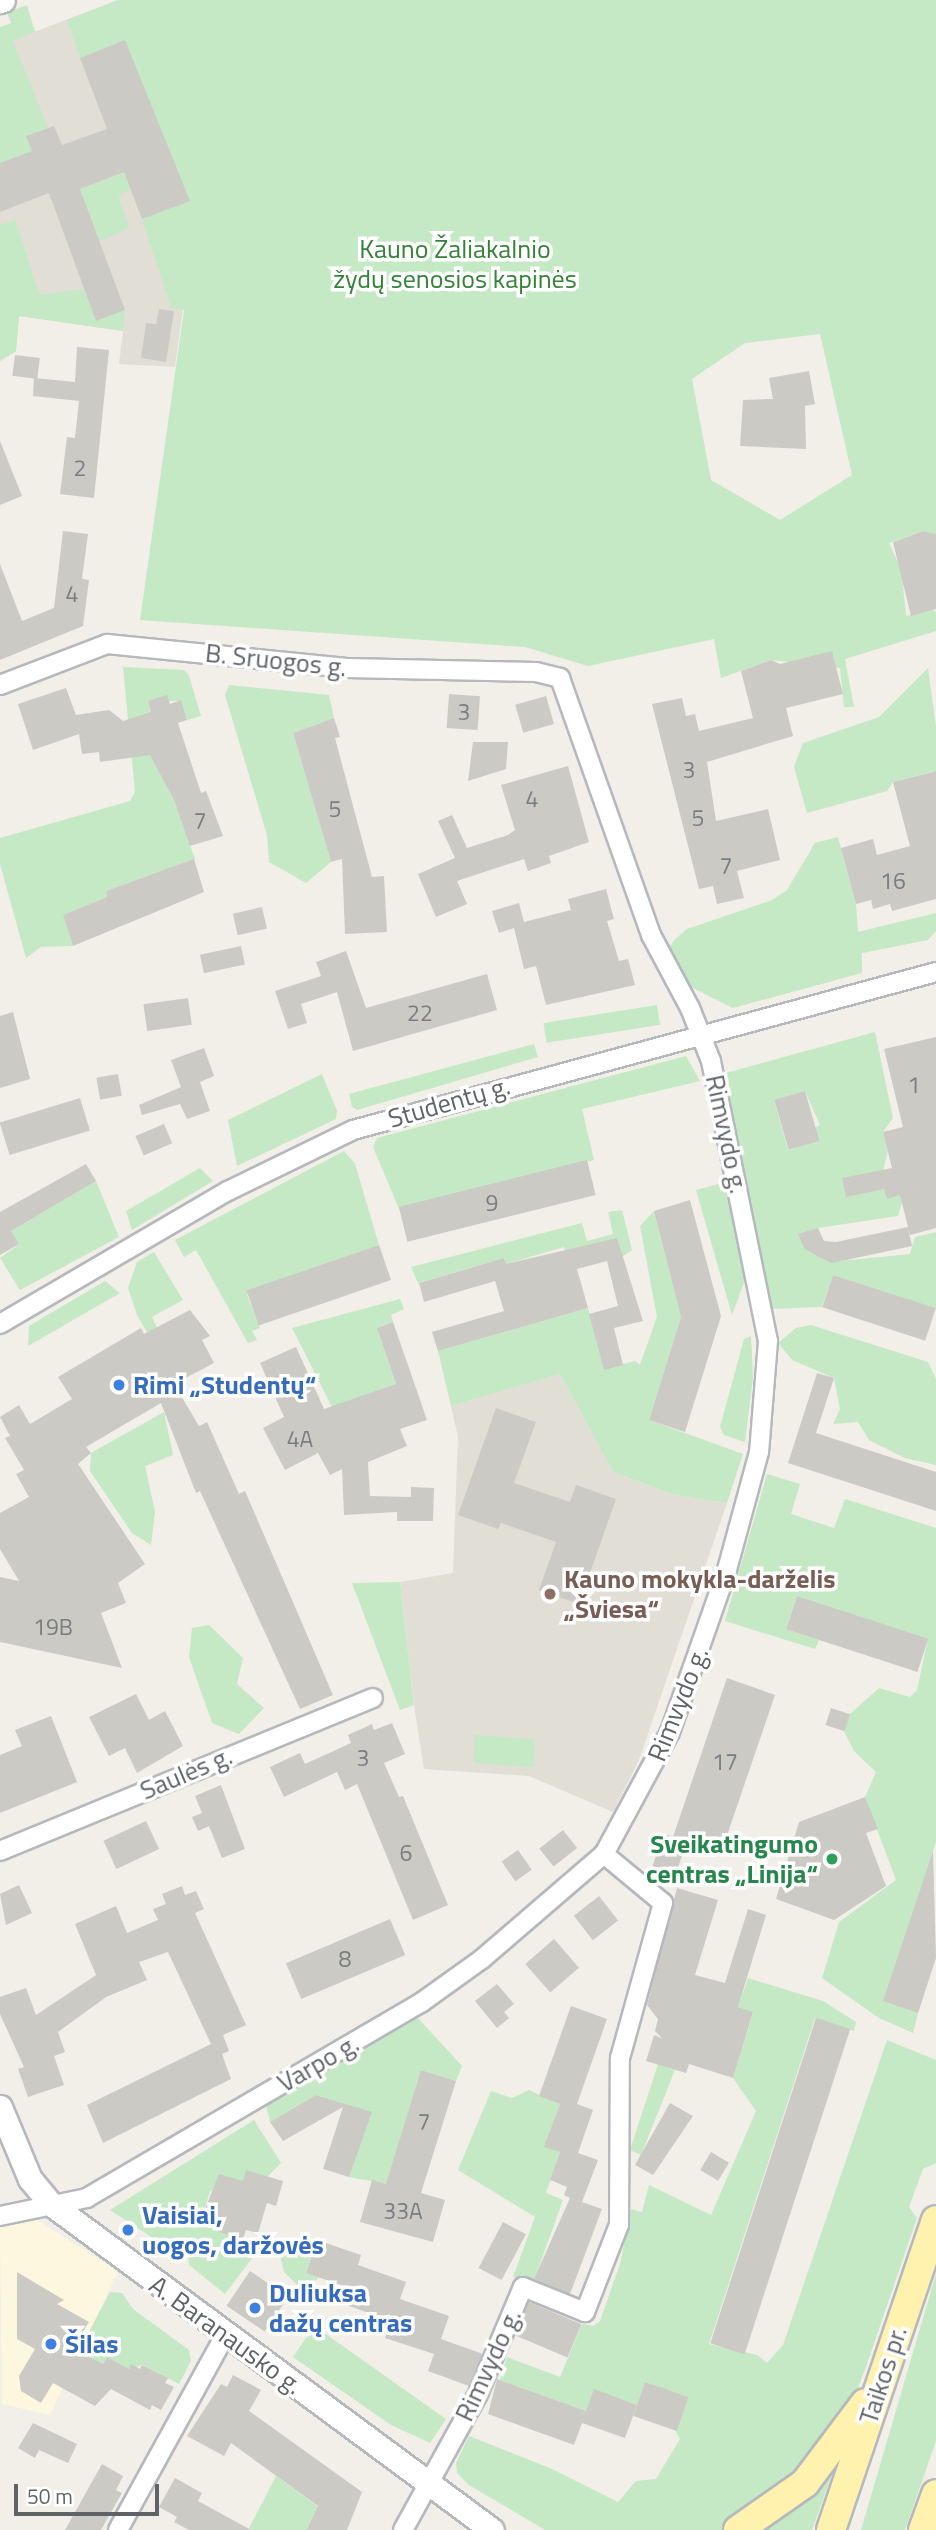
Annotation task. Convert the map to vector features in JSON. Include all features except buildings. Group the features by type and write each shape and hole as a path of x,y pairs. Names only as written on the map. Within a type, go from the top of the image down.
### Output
{"main road":[{"name":"Taikos pr.","path":"831,2530 936,2220"},
{"path":"738,2530 788,2499 805,2483 882,2378"},
{"path":"923,2530 936,2494"}],"street":[{"name":"B. Sruogos g.","path":"0,685 107,644 347,668 536,672 560,677"},
{"name":"Rimvydo g.","path":"429,2482 478,2394 523,2287 585,2312 619,2225 620,2058 663,1903 604,1854 670,1732 699,1658 758,1452 766,1315 711,1061 651,935 560,677"},
{"name":"Studentų g.","path":"0,1324 228,1191 353,1130 936,972"},
{"name":"Saulės g.","path":"0,1851 373,1698"},
{"name":"Varpo g.","path":"0,2216 87,2198 422,2002 482,1959 604,1854"},
{"name":"A. Baranausko g.","path":"0,2107 30,2179 51,2204 492,2530"},
{"path":"118,2530 225,2335"},
{"path":"403,2530 429,2482"}],"shaded area":[{"path":"118,0 225,0 175,367 119,364 123,331 19,316 16,351 0,361 0,45"},
{"name":"Kauno mokykla-darželis „Šviesa“","path":"560,1374 613,1472 675,1495 727,1503 639,1760 613,1812 529,1776 424,1769 415,1712 400,1582 453,1573 458,1437 451,1406"},
{"path":"35,2219 118,2271 50,2415 2,2404 0,2228"}],"green space":[{"name":"Kauno Žaliakalnio žydų senosios kapinės","path":"118,0 936,0 936,534 922,531 889,543 908,584 903,586 906,616 932,610 936,612 936,631 845,659 854,707 844,707 840,668 771,660 721,678 714,639 588,666 525,647 140,620 184,310 171,308 142,219 189,200 125,41 80,58 67,20","holes":["820,334 852,475 780,520 711,480 692,379 745,343"]},
{"path":"27,5 35,32 13,41 48,128 27,136 32,151 0,163 0,27 11,23 7,12"},
{"path":"124,172 131,189 118,195 129,228 99,241 80,189"},
{"path":"16,220 39,295 84,289 96,321 125,310 123,331 19,316 16,351 0,361 0,225"},
{"path":"123,667 184,670 189,676 201,716 187,720 181,701 148,701 151,712 147,746 174,800 195,859 106,891 107,897 63,915 73,946 41,947 26,958 0,864 0,838 130,801 135,792"},
{"path":"928,668 936,726 936,777 934,771 893,782 887,791 807,813 794,767 803,743 879,717"},
{"path":"229,685 329,695 334,718 293,733 331,862 306,883 269,862 267,835 225,695"},
{"path":"838,837 856,904 858,932 936,913 936,931 928,940 862,953 862,973 733,1008 689,986 669,948 674,940 687,929 772,900 787,890 815,843"},
{"path":"657,1005 660,1025 547,1043 543,1023"},
{"path":"875,1032 893,1118 883,1132 888,1151 881,1179 887,1198 904,1194 898,1216 818,1228 830,1262 910,1254 915,1237 936,1232 936,1309 833,1275 822,1307 771,1309 722,1074","holes":["805,1091 820,1125 815,1128 818,1141 788,1150 774,1100"]},
{"path":"534,1044 538,1057 357,1110 352,1107 349,1094"},
{"path":"686,1056 700,1081 582,1109 594,1160 399,1209 373,1147 377,1138"},
{"path":"322,1074 337,1111 336,1119 237,1166 228,1120"},
{"path":"344,1151 355,1164 379,1245 247,1294 260,1328 252,1331 257,1340 248,1343 196,1250 184,1257 175,1240"},
{"path":"200,1168 213,1181 132,1230 126,1211"},
{"path":"96,1181 119,1237 20,1290 0,1258 19,1244 11,1231"},
{"path":"726,1182 745,1280 732,1315 696,1190"},
{"path":"622,1210 632,1250 622,1257 617,1238 569,1265 564,1247 506,1264 504,1258 418,1283 411,1267 582,1223 587,1241 613,1234 608,1212"},
{"path":"654,1211 681,1317 649,1420 743,1454 727,1503 675,1495 613,1472 560,1374 451,1406 438,1351 588,1308 604,1369 635,1361 640,1365 657,1317 640,1226"},
{"path":"154,1252 183,1300 152,1317 186,1388 182,1392 137,1315 128,1288 137,1262"},
{"path":"105,1281 120,1293 28,1346 29,1326"},
{"path":"400,1299 404,1309 391,1315 393,1322 377,1328 396,1384 332,1407 292,1328"},
{"path":"811,1325 928,1362 936,1379 936,1465 905,1458 869,1440 858,1422 833,1424 840,1409 834,1378 792,1360 778,1343 796,1328"},
{"path":"751,1336 753,1377 745,1442 724,1435 720,1427 744,1339"},
{"path":"164,1412 173,1455 145,1466 155,1512 151,1545 132,1533 90,1471 91,1453"},
{"path":"767,1474 800,1484 791,1514 834,1528 845,1499 936,1528 936,1842 884,2001 918,2013 913,2033 879,2018 822,1978 839,1922 896,1880 865,1797 876,1772 854,1751 844,1731 850,1714 879,1688 910,1697 917,1690 928,1639 797,1596 786,1629 819,1640 815,1649 725,1621"},
{"path":"400,1582 414,1705 400,1710 352,1583"},
{"path":"209,1625 243,1658 237,1684 264,1708 239,1734 212,1723 189,1657 192,1628"},
{"path":"475,1735 535,1739 533,1767 473,1763"},
{"path":"748,1978 823,2001 856,2022 854,2031 815,2018 709,2344 757,2355 767,2363 783,2345 887,2040 936,2060 936,2163 923,2169 909,2207 917,2218 868,2361 854,2399 821,2453 727,2530 545,2530 469,2485 457,2473 456,2463 469,2436 552,2469 618,2502 636,2481 656,2479 680,2439 676,2432 688,2397 645,2382 637,2405 594,2390 586,2411 500,2380 507,2357 560,2377 582,2324 593,2326 600,2321 620,2264 631,2209 642,2212 649,2185 711,2215 756,2111 733,2078 753,2013 738,2007"},
{"path":"416,2016 462,2066 456,2081 421,2070 387,2184 349,2177 371,2112 316,2095 270,2122 265,2101"},
{"path":"658,2064 675,2070 641,2155 630,2150"},
{"path":"529,2090 560,2104 545,2146 560,2152 546,2193 563,2200 533,2283 513,2277 535,2217 458,2170 491,2091 512,2098"},
{"path":"254,2120 281,2163 267,2177 210,2191 203,2214 223,2220 220,2232 243,2239 253,2257 225,2294 189,2265 188,2241 170,2238 162,2244 110,2210"},
{"path":"287,2241 313,2250 306,2273 318,2277 310,2297 284,2272 281,2259"},
{"path":"936,2274 936,2441 905,2530 861,2530"},
{"path":"110,2292 122,2293 133,2309 189,2350 191,2361 179,2384 143,2365 128,2369 107,2357 103,2364 79,2351"},
{"path":"320,2330 446,2419 430,2443 391,2425 293,2357 306,2338"},
{"path":"836,2463 812,2530 760,2530 809,2494"},
{"path":"276,2476 324,2511 307,2530 248,2530"}],"place":[{"name":"Rimi „Studentų“","path":"119,1385"},
{"name":"Kauno mokykla-darželis „Šviesa“","path":"550,1594"},
{"name":"Sveikatingumo centras „Linija“","path":"832,1859"},
{"name":"Vaisiai, uogos, daržovės","path":"128,2230"},
{"name":"Duliuksa dažų centras","path":"255,2308"},
{"name":"Šilas","path":"51,2344"}]}
